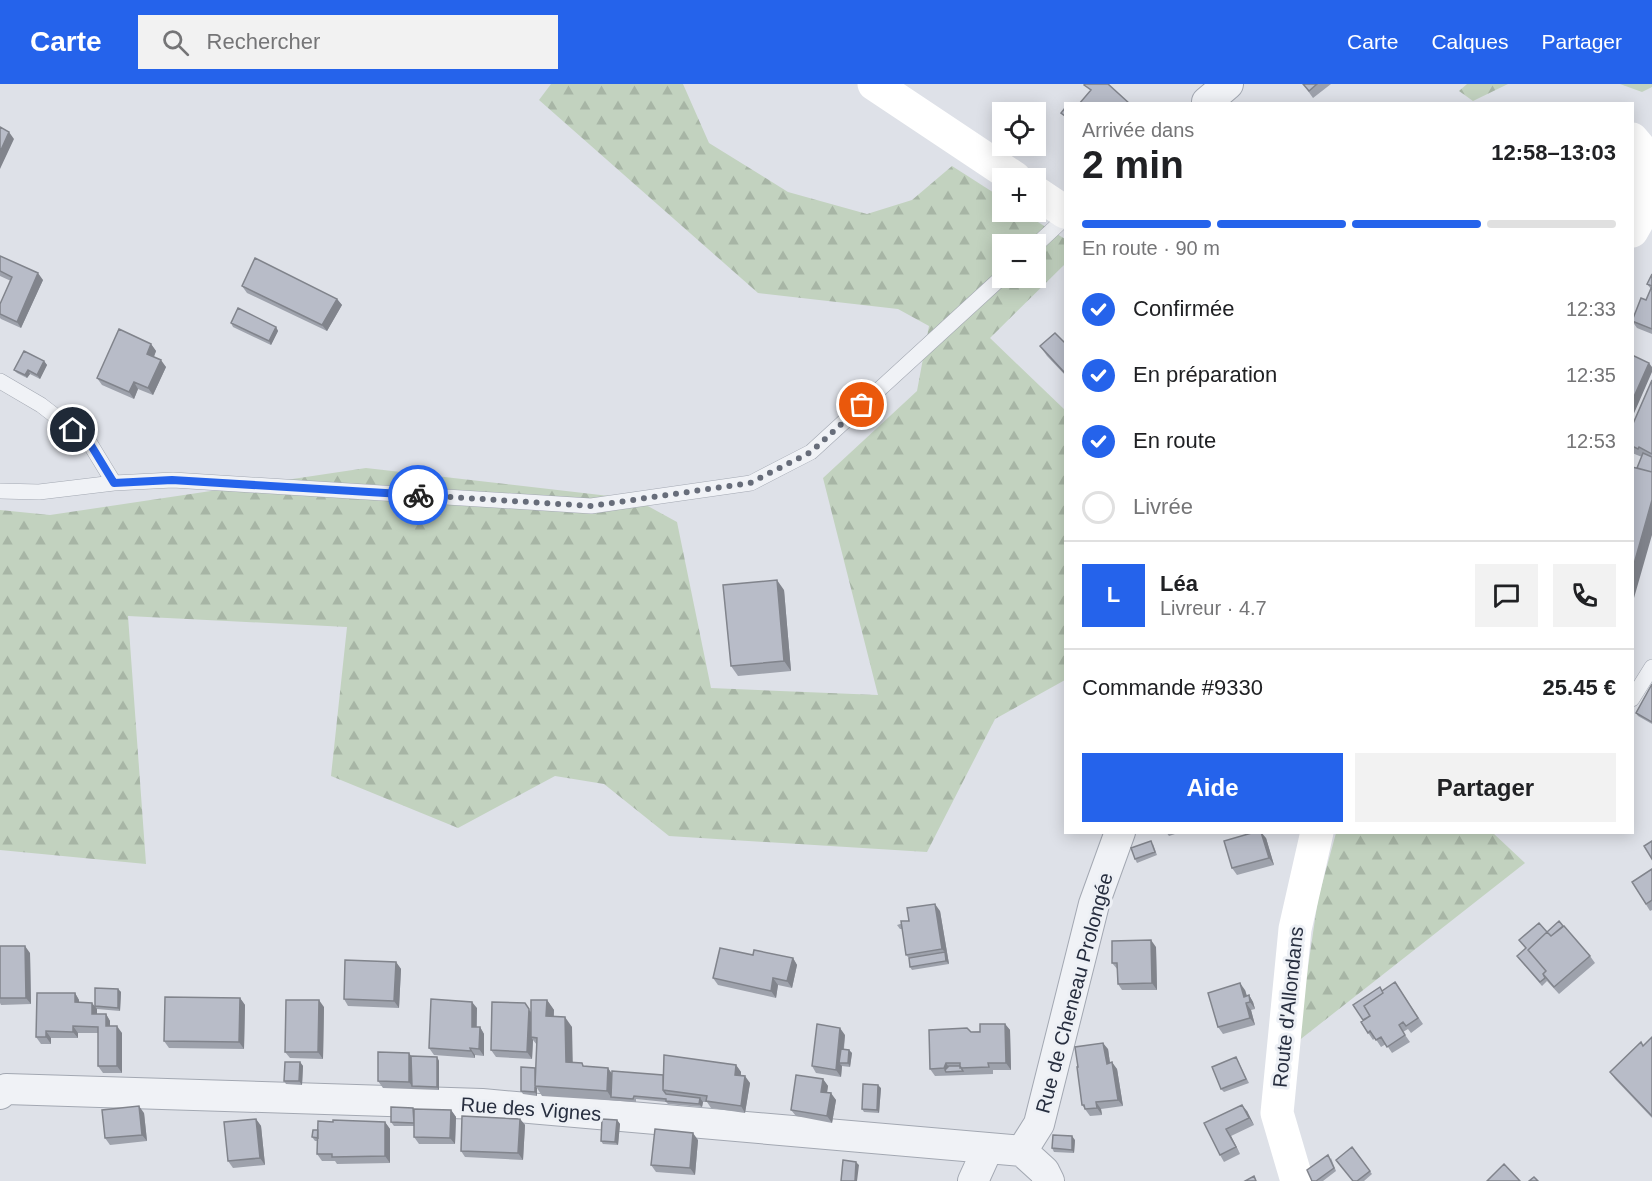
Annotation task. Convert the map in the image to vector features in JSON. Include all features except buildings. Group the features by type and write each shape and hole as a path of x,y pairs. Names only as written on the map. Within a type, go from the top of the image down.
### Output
{"main road":[{"path":"874,84 1001,168"},
{"path":"1634,227 1646,206 1647,176 1642,144"},
{"path":"1046,199 1064,211"},
{"name":"Route d'Allondans","path":"1297,1181 1277,1113 1295,929 1317,834"}],"street":[{"name":"Rue de Cheneau Prolongée","path":"1022,1150 1039,1124 1094,903 1119,834"},
{"name":"Rue des Vignes","path":"0,1094 6,1089 482,1104 1022,1150"},
{"path":"973,1181 988,1148"},
{"path":"1022,1150 1044,1171 1049,1181"}],"lane":[{"path":"1046,236 1064,219"},
{"path":"0,491 39,492 114,483 172,480 591,506 750,483 811,452 992,286"},
{"path":"0,381 41,405 89,442 114,483"},
{"path":"1634,696 1652,667"}],"green space":[{"path":"551,84 683,84 709,143 788,192 867,214 912,200 952,166 992,192 992,222 1038,222 1064,238 1064,265 1046,283 1046,234 992,234 992,288 1041,288 990,338 1064,409 1064,681 995,719 927,852 669,836 604,784 555,776 458,828 331,776 347,627 128,616 146,864 0,850 0,510 50,515 366,468 635,499 677,522 711,688 878,695 823,478 917,391 929,326 898,309 758,293 539,100"},
{"path":"1467,84 1508,84 1473,101 1459,91"},
{"path":"1620,84 1652,84 1652,87 1642,92"},
{"path":"1336,834 1494,834 1525,863 1297,1042 1318,899"}],"way so far":[{"path":"418,495 591,506 750,483 811,452 862,405"}],"route":[{"path":"73,430 89,442 114,483 172,480 418,495"}]}
